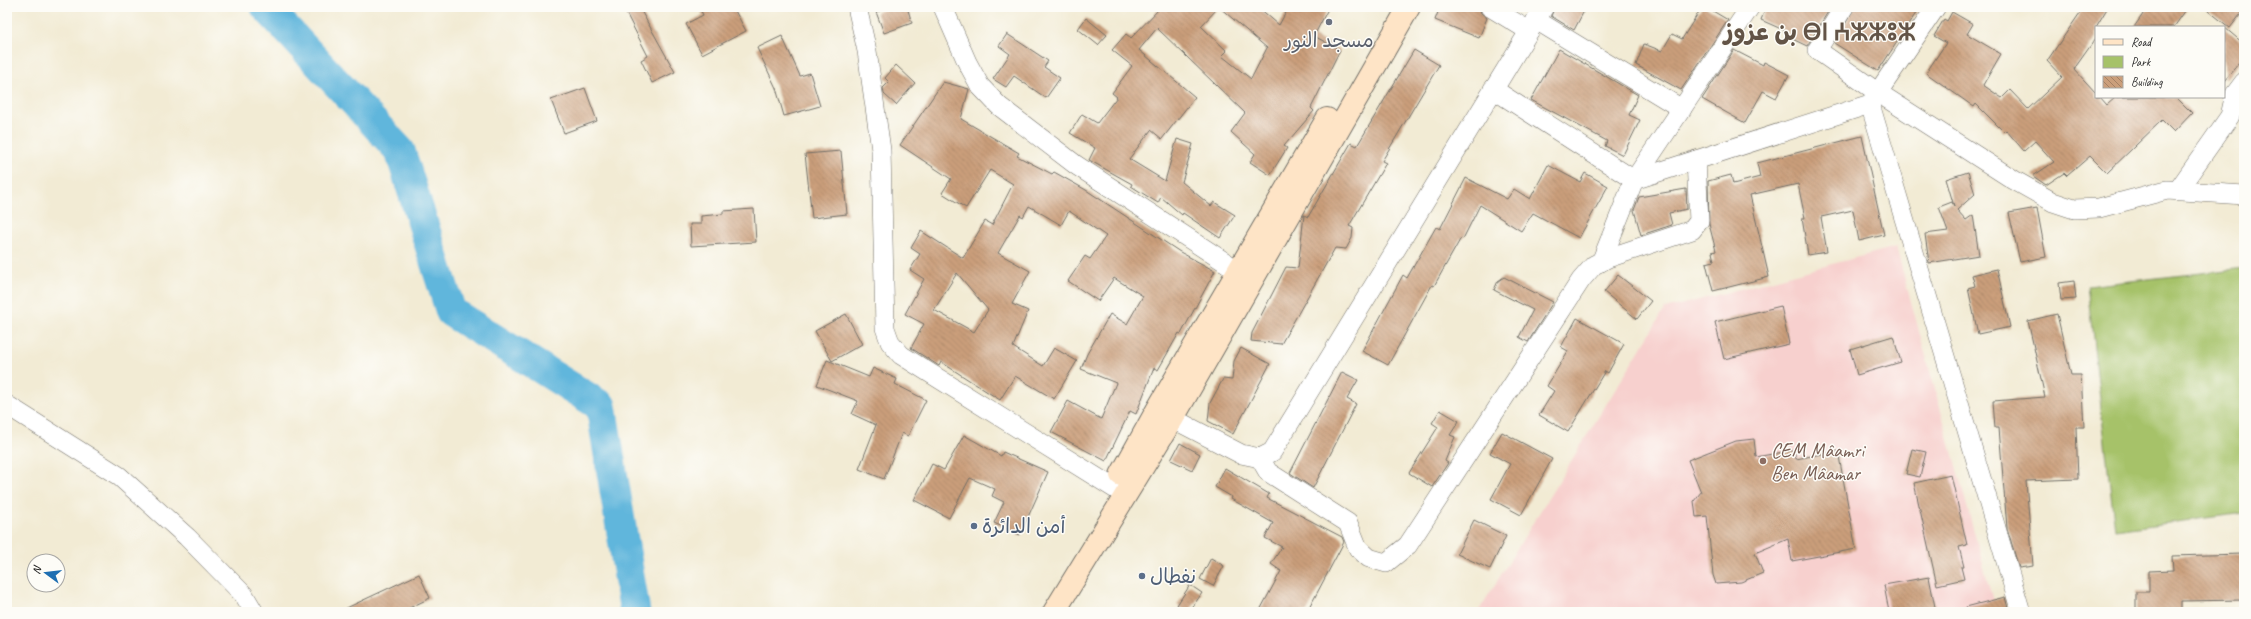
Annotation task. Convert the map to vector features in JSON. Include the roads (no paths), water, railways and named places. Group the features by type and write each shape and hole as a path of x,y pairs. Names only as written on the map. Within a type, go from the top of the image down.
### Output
{"main road":[{"path":"1246,275 1392,7"},
{"path":"1041,612 1119,491 1246,275 1409,7"},
{"path":"1054,612 1119,491"}],"street":[{"path":"857,7 867,51 881,150 885,328 890,342 901,356 1119,491"},
{"path":"943,7 967,62 980,86 999,106 1076,165 1246,275"},
{"path":"1490,7 1536,19 1682,109"},
{"path":"1601,262 1634,180 1750,7"},
{"path":"1844,7 1817,50 1874,98 2053,202 2074,208 2099,208 2168,190 2244,195"},
{"path":"1634,180 1874,98 1936,7"},
{"path":"1165,414 1242,454 1260,458 1272,452 1536,19"},
{"path":"2178,190 2230,116 2235,94 2244,82"},
{"path":"1493,89 1634,180"},
{"path":"1874,98 2021,612"},
{"path":"1260,458 1268,472 1348,523 1358,548 1369,558 1386,563 1408,545 1581,280 1594,265 1692,230 1698,221 1696,160"},
{"path":"7,405 119,476 187,536 244,595 254,612"}],"waterway":[{"path":"266,7 400,151 451,312 601,406 635,612"}],"place":[{"name":"مسجد النور","path":"1329,22"},
{"name":"CEM Mâamri Ben Mâamar","path":"1763,461"},
{"name":"أمن الدائرة","path":"974,526"},
{"name":"نفطال","path":"1142,576"}],"district":[{"name":"بن عزوز ⴱⵏ ⵄⵣⵣⵓⵣ","path":"1820,32"}]}
